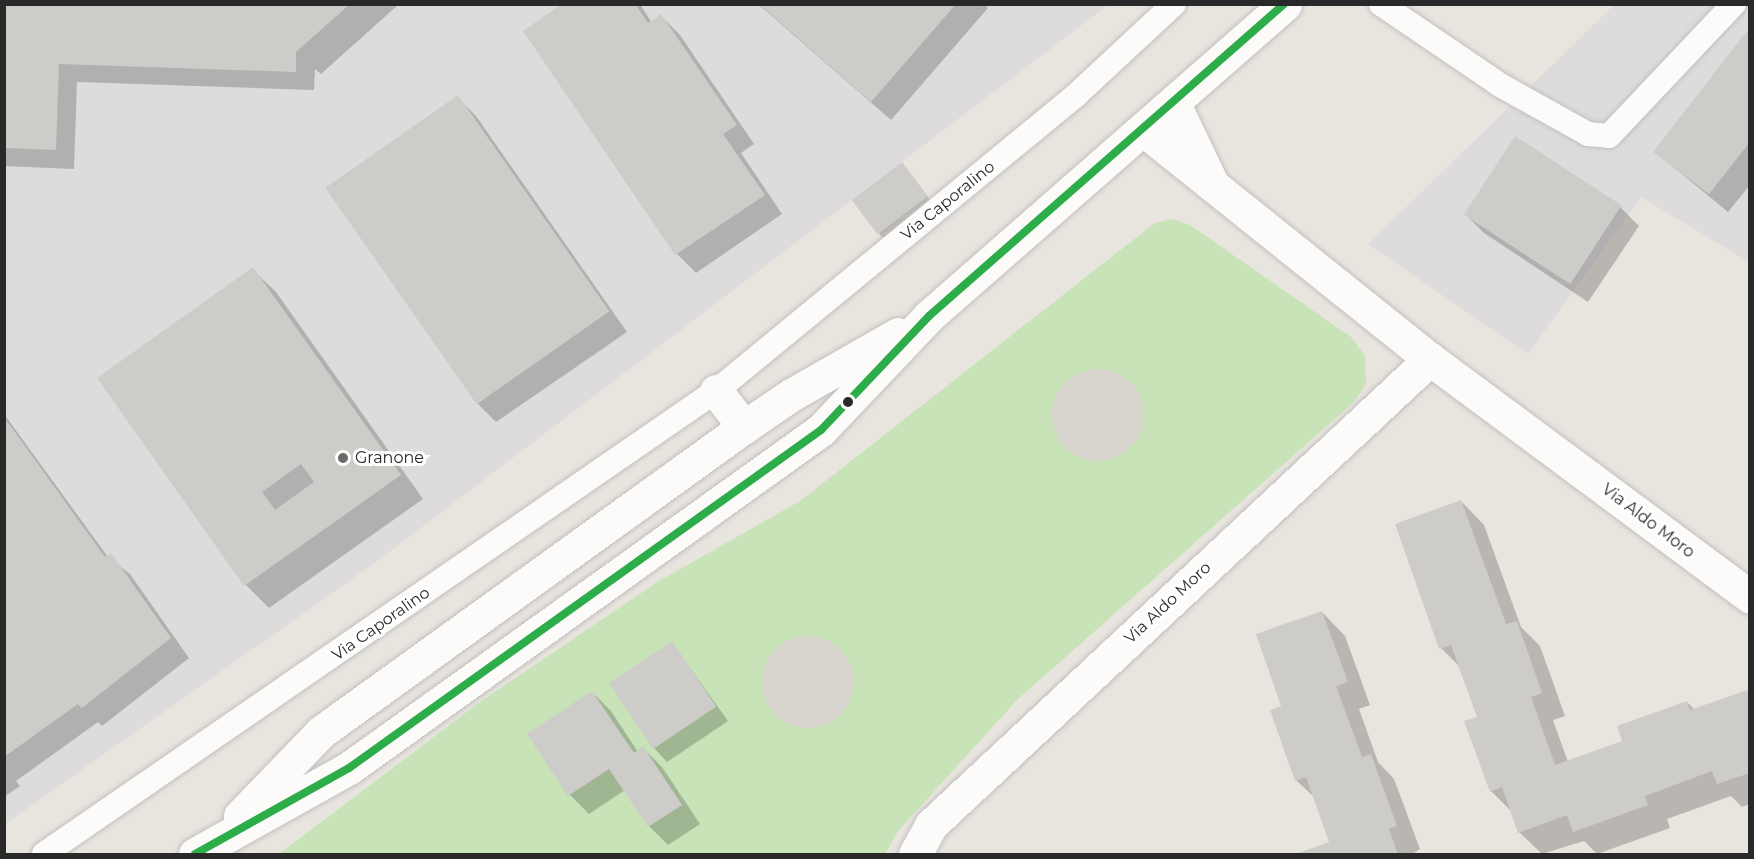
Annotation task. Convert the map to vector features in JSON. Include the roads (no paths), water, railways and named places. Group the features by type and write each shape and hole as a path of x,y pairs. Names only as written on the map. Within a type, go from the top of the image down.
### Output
{"street":[{"path":"206,847 350,768 821,430 929,316 1145,131 1285,4"},
{"name":"Via Aldo Moro","path":"1174,104 1213,187"},
{"name":"Via Aldo Moro","path":"1145,131 1430,359 1749,597"},
{"path":"206,847 321,732 744,427 791,395 929,316"},
{"name":"Via Aldo Moro","path":"915,855 931,825 1430,359"},
{"path":"716,391 744,427"}],"lane":[{"name":"Via Caporalino","path":"44,855 716,391 1075,96 1173,4"},
{"path":"1381,4 1500,85 1588,134 1609,136 1734,4"}],"place":[{"name":"Granone","path":"343,458"}]}
